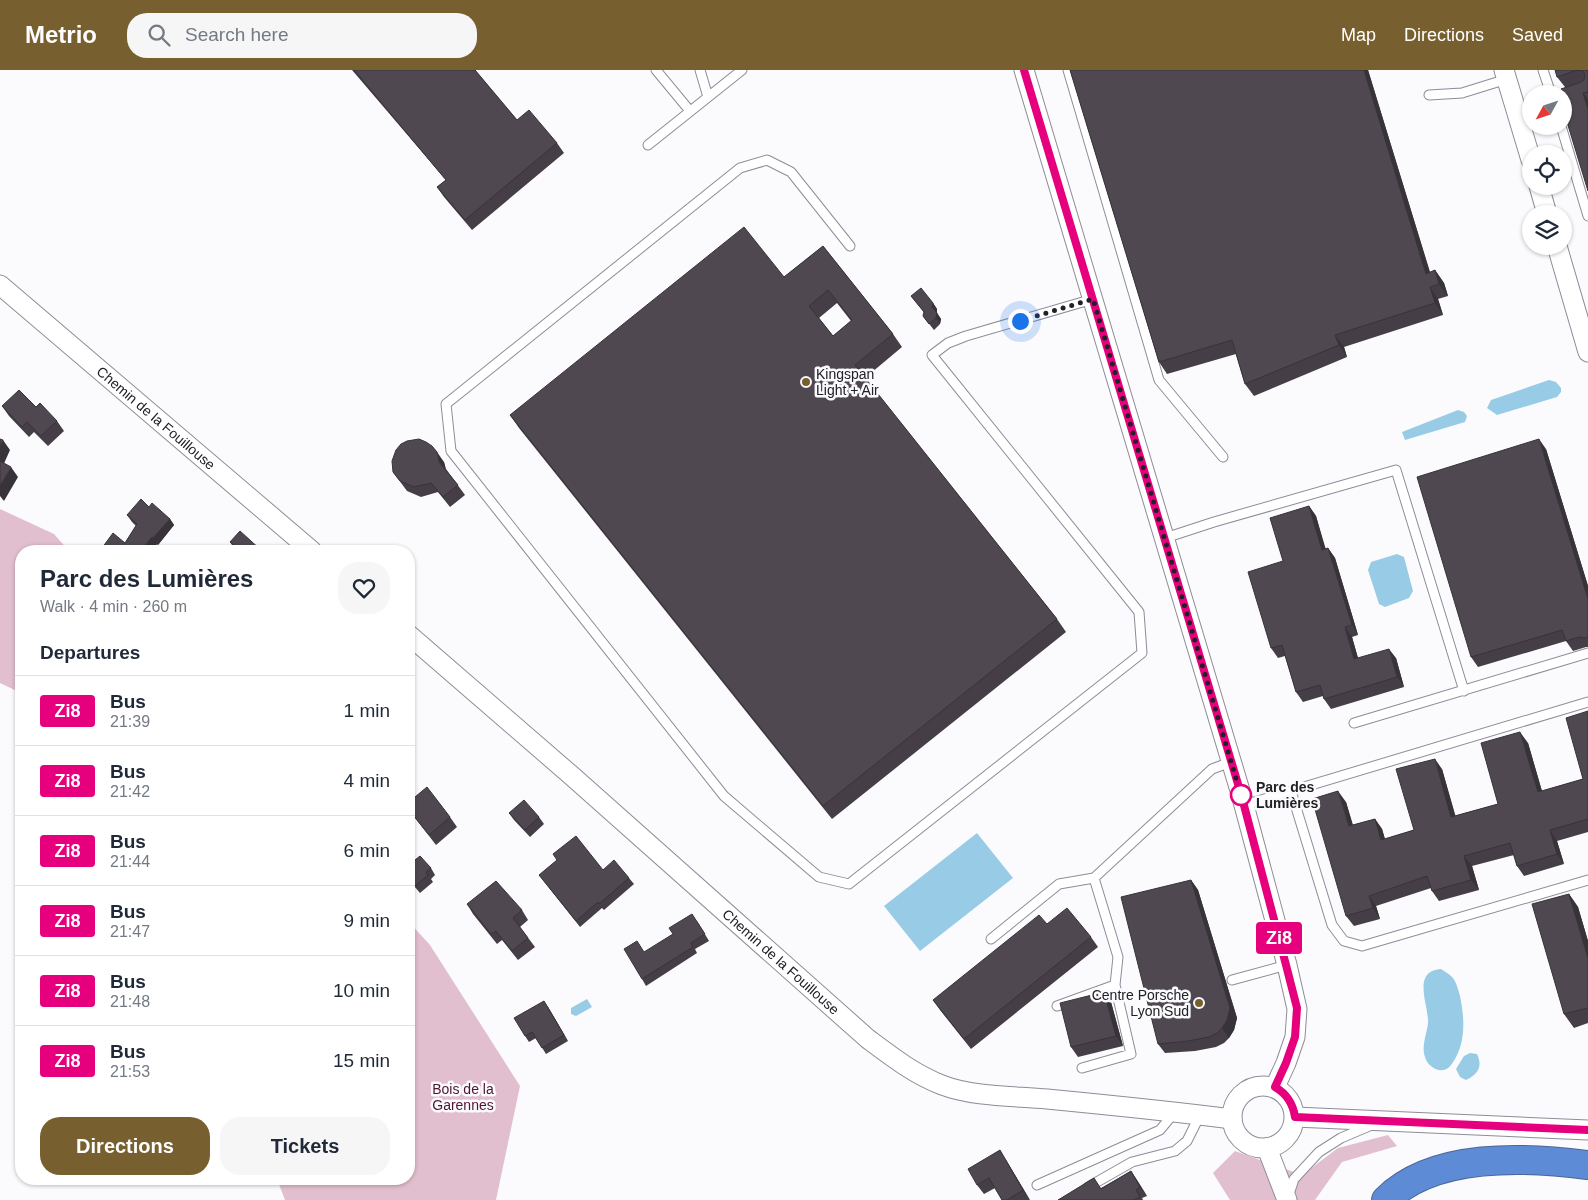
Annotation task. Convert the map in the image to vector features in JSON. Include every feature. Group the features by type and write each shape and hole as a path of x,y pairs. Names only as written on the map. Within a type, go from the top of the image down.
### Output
{"highway":[{"path":"1386,1200 1397,1190 1421,1177 1451,1167 1514,1160 1540,1160 1588,1166"},
{"path":"1410,1200 1442,1183 1481,1174 1528,1171 1588,1177"}],"street":[{"path":"1024,70 1244,805 1297,1008 1295,1037 1275,1087"},
{"path":"1506,75 1522,105"},
{"path":"1560,255 1588,352"},
{"name":"Chemin de la Fouillouse","path":"0,285 305,545"},
{"name":"Chemin de la Fouillouse","path":"415,640 572,776 868,1039 900,1063 920,1075 943,1085 968,1091 1232,1119"},
{"path":"1263,1085 1275,1087 1290,1099 1294,1107 1295,1117 1293,1128 1287,1138 1278,1145 1267,1148 1257,1148 1240,1138 1234,1129 1232,1119 1233,1106 1240,1095 1250,1088 1263,1085"},
{"path":"1295,1117 1588,1130"},
{"path":"1267,1148 1287,1200"}],"lane":[{"path":"656,70 690,111"},
{"path":"700,70 708,97"},
{"path":"648,145 742,70"},
{"path":"1068,70 1160,380 1223,457"},
{"path":"1543,70 1548,85"},
{"path":"1429,95 1462,93 1506,75"},
{"path":"1564,135 1588,216"},
{"path":"850,246 791,172 767,160 740,168 446,404 451,450 724,796 818,877 849,884 1142,653 1139,612 932,355 948,343 966,336 1093,299"},
{"path":"1165,538 1214,522 1396,470 1464,691"},
{"path":"1354,723 1588,653"},
{"path":"1244,805 1588,702"},
{"path":"991,939 1059,884 1094,878 1212,769 1231,762"},
{"path":"1291,791 1332,925 1344,941 1362,946 1588,880"},
{"path":"1082,1068 1131,1054 1115,985 1118,957 1094,878"},
{"path":"1232,980 1286,965"},
{"path":"1057,1006 1115,985"},
{"path":"1037,1186 1160,1130 1169,1119 1170,1111"},
{"path":"1082,1190 1132,1162 1175,1151 1187,1141 1200,1115"},
{"path":"1287,1200 1294,1180 1320,1152 1341,1138 1364,1129 1379,1120"}],"green space":[{"path":"0,509 54,534 64,545 15,545 15,690 0,683"},
{"name":"Bois de la Garennes","path":"415,929 430,945 520,1086 496,1200 285,1200 279,1185 415,1185"},
{"path":"1388,1135 1397,1146 1342,1162 1315,1200 1230,1200 1213,1173 1235,1151 1302,1175 1338,1148"}],"water":[{"path":"1549,380 1556,382 1561,388 1561,392 1557,397 1497,415 1487,408 1491,400"},
{"path":"1458,410 1464,412 1467,416 1465,422 1405,440 1402,432"},
{"path":"1397,554 1404,557 1413,591 1409,598 1385,607 1379,604 1368,570 1371,562"},
{"path":"977,833 1013,878 920,951 884,906"},
{"path":"1441,969 1453,978 1457,985 1462,1005 1463,1023 1462,1041 1456,1057 1451,1065 1444,1070 1432,1067 1424,1053 1428,1016 1424,982 1426,976 1432,971"},
{"path":"587,999 592,1007 576,1016 571,1014 571,1008"},
{"path":"1470,1053 1477,1054 1480,1062 1474,1076 1466,1080 1460,1077 1456,1069 1464,1056"}],"building":[{"path":"354,70 475,70 517,120 529,110 557,143 465,220 437,187 446,180"},
{"path":"1070,70 1364,70 1426,274 1435,270 1439,284 1430,287 1435,303 1335,335 1339,345 1245,384 1232,340 1159,362"},
{"path":"1555,70 1577,70 1557,77"},
{"path":"1577,70 1587,70 1588,72 1588,92 1583,93 1588,109 1588,191 1571,135 1572,85 1584,80 1585,75 1583,71"},
{"path":"744,227 784,277 823,246 893,334 855,365 1057,619 823,806 510,415","holes":["828,290 852,320 833,336 809,306"]},
{"path":"921,288 933,303 932,307 937,313 936,318 929,324 923,316 924,312 911,296"},
{"path":"19,390 36,407 40,403 57,421 41,436 27,422 22,427 2,406"},
{"path":"419,439 432,446 437,452 439,462 458,485 443,497 431,483 414,487 400,481 393,472 392,461 396,450 407,441"},
{"path":"1539,439 1588,599 1588,637 1579,637 1566,641 1562,630 1471,657 1417,477"},
{"path":"0,461 11,467 0,486"},
{"path":"141,499 149,507 152,503 170,519 146,545 104,545 113,533 125,543 137,524 127,515"},
{"path":"1309,506 1322,550 1328,548 1352,625 1345,627 1354,659 1389,649 1397,677 1324,699 1320,685 1296,692 1282,645 1271,648 1248,572 1283,561 1270,518"},
{"path":"240,531 255,545 233,545 230,542"},
{"path":"1588,711 1588,819 1550,830 1557,854 1517,866 1510,843 1464,856 1471,880 1432,891 1427,876 1369,896 1373,908 1346,916 1312,799 1338,791 1349,826 1375,819 1381,840 1414,830 1396,769 1435,759 1451,817 1498,804 1481,743 1520,732 1538,792 1583,779 1566,718"},
{"path":"427,787 450,817 429,835 415,818 415,797"},
{"path":"524,800 539,817 525,830 509,813"},
{"path":"576,836 603,870 614,860 629,878 576,921 539,875 557,860 553,854"},
{"path":"420,856 431,868 426,872 428,875 415,886 415,860"},
{"path":"1191,880 1230,1008 1227,1020 1222,1028 1209,1037 1158,1044 1121,897"},
{"path":"496,881 522,910 513,918 528,938 512,951 496,931 491,934 467,904"},
{"path":"1569,894 1588,958 1588,1008 1564,1014 1532,904"},
{"path":"1067,908 1091,937 964,1039 933,1000 1039,915 1047,924"},
{"path":"692,914 705,934 691,943 693,947 642,979 624,949 637,941 644,952 673,934 669,928"},
{"path":"1104,992 1116,1036 1071,1047 1060,1003"},
{"path":"544,1001 564,1035 542,1048 532,1032 525,1036 514,1018"},
{"path":"1000,1150 1023,1190 1007,1200 1002,1200 989,1178 977,1185 968,1169"},
{"path":"1131,1171 1140,1187 1136,1190 1140,1197 1134,1200 1058,1200 1094,1178 1101,1189"}],"bus line":[{"name":"Zi8","path":"1024,70 1241,794 1297,1008 1295,1037 1275,1087 1290,1099 1294,1107 1295,1117 1588,1130"}],"place":[{"name":"Kingspan Light + Air","path":"806,382"},
{"name":"Parc des Lumières","path":"1241,795"},
{"name":"Centre Porsche Lyon Sud","path":"1199,1003"}],"route":[{"path":"1020,321 1093,299 1241,795"}]}
